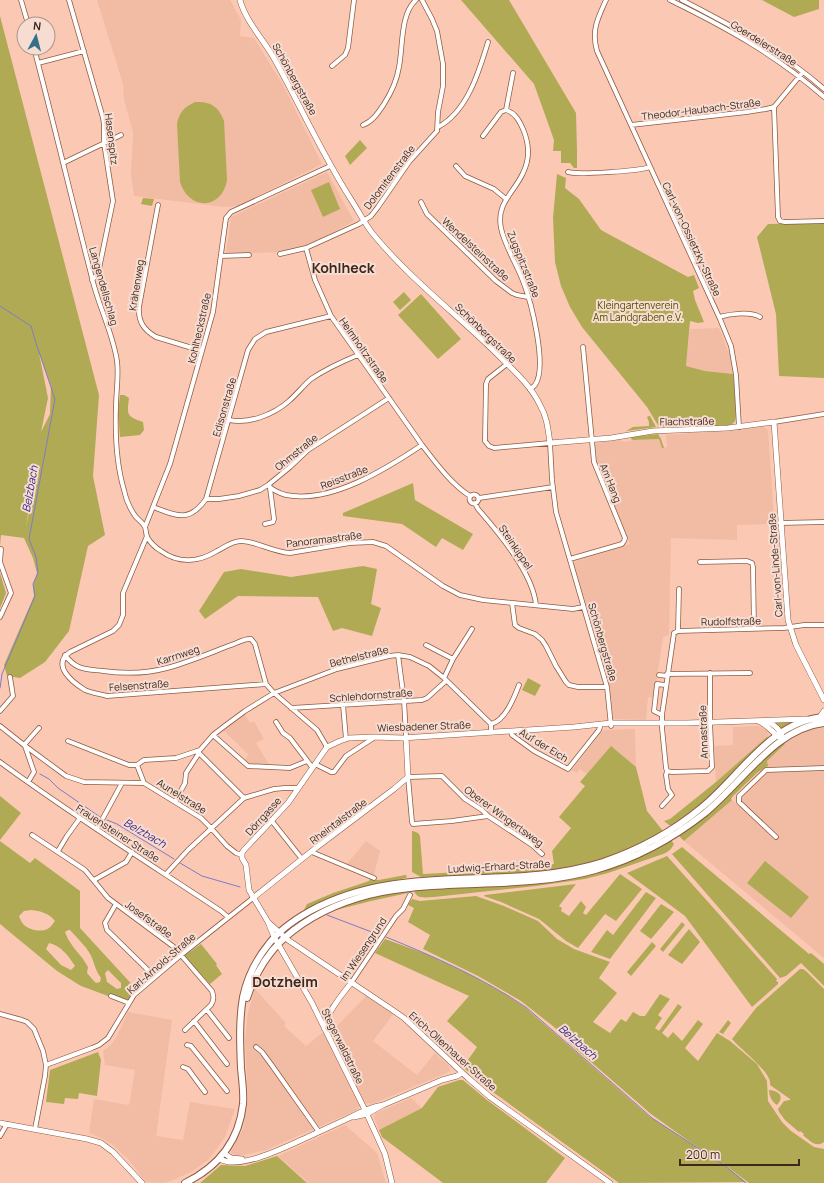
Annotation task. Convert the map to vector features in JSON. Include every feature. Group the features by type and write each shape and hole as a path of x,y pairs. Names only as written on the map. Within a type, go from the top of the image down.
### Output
{"main road":[{"name":"Ludwig-Erhard-Straße","path":"185,1183 204,1173 222,1156 235,1133 240,1119 243,1103 240,1046 243,999 250,975 264,950 277,935 290,924 325,904 343,896 367,889 418,884 506,883 549,880 583,873 617,863 657,844 692,822 718,801 769,750 780,736 800,723 821,718"},
{"name":"Ludwig-Erhard-Straße","path":"780,736 824,723"},
{"name":"Ludwig-Erhard-Straße","path":"241,1015 248,993 265,959 291,932 310,919 345,902 368,894 406,885"}],"street":[{"path":"21,0 26,16"},
{"name":"Hasenspitz","path":"69,0 103,118 104,143 113,201 99,269 96,276 92,280"},
{"name":"Schönbergstraße","path":"240,0 245,13 279,68 330,166 374,235 405,268 478,335 507,364 530,389 539,402 547,420 550,443 552,487 556,512 606,687 611,725"},
{"path":"332,66 345,55 348,48 354,0"},
{"path":"363,124 377,114 388,98 399,67 407,14 410,7 416,0"},
{"path":"422,0 437,31 443,64 443,86 438,116 438,127"},
{"name":"Carl-von-Ossietzky-Straße","path":"606,0 596,24 595,44 731,346 736,375 739,427"},
{"name":"Goerdelerstraße","path":"670,0 748,41 800,76 824,97"},
{"name":"Goerdelerstraße","path":"682,0 693,3 748,34 803,72 824,89"},
{"path":"690,10 693,3"},
{"name":"Dolomitenstraße","path":"364,221 373,214 414,156 436,133 438,127 446,123 456,113 469,94 476,79 488,42"},
{"path":"38,63 84,51"},
{"name":"Langendellschlag","path":"36,56 92,280 115,350 118,386 116,404 116,436 123,488 130,508 145,527"},
{"name":"Theodor-Haubach-Straße","path":"631,125 747,112 774,107 803,72"},
{"path":"483,136 501,112 506,110 513,73"},
{"path":"774,107 778,219 784,222 824,221"},
{"name":"Zugspitzstraße","path":"506,110 515,114 519,121 525,134 528,150 528,156 523,173 506,199 500,216 503,236 523,281 536,330 539,357 537,380 535,385 530,389"},
{"path":"63,163 121,135"},
{"name":"Kohlheckstraße","path":"145,527 170,464 213,312 226,218 228,214 330,166"},
{"path":"456,166 465,176 494,189 506,199"},
{"path":"568,172 619,171 650,167"},
{"name":"Wendelsteinstraße","path":"421,202 427,214 491,276 512,293 528,296"},
{"name":"Krähenweg","path":"158,205 139,307 139,319 144,328 156,337 202,351"},
{"path":"280,254 306,248 364,221"},
{"name":"Helmholtzstraße","path":"306,248 315,280 331,316 422,445 458,488 470,496"},
{"path":"221,256 249,255"},
{"path":"719,317 728,314 755,314 760,317"},
{"name":"Edisonstraße","path":"153,507 180,516 188,515 196,511 206,499 248,350 255,339 266,332 331,316"},
{"name":"Am Hang","path":"570,559 622,544 624,541 624,535 596,467 583,347"},
{"path":"229,420 235,422 250,420 272,413 289,401 302,387 320,374 339,362 358,355"},
{"path":"507,364 488,379 486,384 485,439 487,444 494,448 550,443"},
{"name":"Ohmstraße","path":"206,499 219,500 269,487 308,450 389,398"},
{"name":"Flachstraße","path":"550,443 611,438 653,431 708,430 739,427 824,414"},
{"name":"Carl-von-Linde-Straße","path":"774,422 780,523 789,628 824,700"},
{"name":"Reisstraße","path":"269,487 283,494 301,497 330,492 352,484 382,470 422,445"},
{"path":"265,524 273,522 274,519 269,487"},
{"path":"479,498 478,502 475,503 470,500 470,496 474,494 479,498 552,487"},
{"name":"Steinkippel","path":"475,503 520,564 533,591 536,605"},
{"path":"780,523 824,522"},
{"name":"Panoramastraße","path":"145,527 147,536 152,544 159,550 166,555 184,560 202,558 234,542 240,541 247,541 280,552 290,553 350,543 373,542 386,546 443,586 460,595 483,600 573,609 583,607"},
{"path":"65,655 113,631 119,625 123,615 123,593 147,536"},
{"path":"0,617 11,593 0,562 1,550"},
{"path":"700,562 748,561 752,563 754,567 754,629"},
{"path":"662,806 672,795 668,789 666,775 667,771 662,715 665,685 676,632 679,589"},
{"path":"512,602 515,625 535,634 545,643 556,666 569,685 578,687 606,687"},
{"name":"Rudolfstraße","path":"676,632 789,628 804,625 824,625"},
{"path":"445,680 453,659 472,629"},
{"name":"Karrnweg","path":"65,655 71,662 81,668 121,673 141,673 167,668 234,644 246,638 251,639 255,644 266,684"},
{"path":"426,645 453,659"},
{"name":"Felsenstraße","path":"65,655 63,658 62,668 67,674 85,689 96,694 107,696 266,684"},
{"path":"398,655 404,700 408,777 413,824 416,825 488,816"},
{"name":"Bethelstraße","path":"198,752 213,735 245,711 274,693 343,667 398,655 410,657 423,662 434,670 491,724"},
{"name":"Annastraße","path":"667,771 708,771 712,767 710,673"},
{"path":"659,675 750,673"},
{"path":"0,711 13,696 10,677"},
{"name":"Schlehdornstraße","path":"291,708 422,700 445,680"},
{"path":"166,874 188,850 244,798 274,789 298,788 327,747 317,730 274,693 266,684"},
{"path":"662,715 654,711 657,684 665,685"},
{"path":"491,732 491,724 500,720 513,702 519,685"},
{"path":"343,705 346,739"},
{"path":"821,718 824,711"},
{"name":"Wiesbadener Straße","path":"327,747 346,739 374,737 406,737 611,725 812,719"},
{"path":"764,720 774,725 780,736"},
{"path":"755,721 760,722 770,728 780,736"},
{"path":"276,722 283,733 290,738 307,761 313,766 331,772 334,772 346,756 374,737"},
{"name":"Wiesbadener Straße","path":"574,727 611,725"},
{"name":"Aunelstraße","path":"0,726 66,776 84,782 144,783 202,818 224,844 236,854 242,855"},
{"name":"Auf der Eich","path":"511,731 512,735 534,751 568,769 599,730 600,726"},
{"path":"28,782 34,772 25,746 39,728"},
{"path":"213,735 248,766 290,768 307,761"},
{"path":"68,741 129,764 137,765 144,760 176,758 198,752"},
{"path":"198,752 244,798"},
{"path":"175,802 185,783 186,773 198,752"},
{"name":"Frauensteiner Straße","path":"0,762 80,818 166,874 228,917"},
{"path":"137,765 144,783"},
{"path":"776,837 738,802 739,796 766,770 824,768"},
{"name":"Oberer Wingertsweg","path":"408,777 439,776 444,778 465,799 532,845 542,854"},
{"name":"Rheintalstraße","path":"253,898 408,777"},
{"path":"97,829 122,783"},
{"name":"Dörrgasse","path":"242,855 244,850 270,820 288,803 298,788"},
{"path":"58,851 80,818"},
{"path":"270,820 302,859"},
{"name":"Josefstraße","path":"32,834 85,870 103,894 164,939 181,955 212,992 213,1001 207,1010"},
{"path":"312,851 374,878"},
{"path":"94,880 126,862 132,852"},
{"path":"242,855 246,865 249,890 253,898"},
{"name":"Im Wiesengrund","path":"324,1028 330,1012 352,983 396,916 403,909 410,895"},
{"name":"Karl-Arnold-Straße","path":"46,1065 104,1042 112,1034 134,995 181,955 253,898"},
{"name":"Stegerwaldstraße","path":"253,898 277,935 278,944 316,1012 366,1112 385,1154 392,1183"},
{"path":"116,904 105,923 107,930 155,977"},
{"path":"291,932 294,944"},
{"name":"Erich-Ollenhauer-Straße","path":"277,935 285,937 340,976 404,1018 462,1073 490,1097 610,1183"},
{"path":"340,976 344,982 344,992"},
{"path":"111,996 129,1003"},
{"path":"185,1030 207,1010 230,1038"},
{"path":"316,1012 322,1014 330,1012"},
{"path":"0,1014 22,1020 31,1025 43,1051 46,1065 46,1076 35,1129"},
{"path":"194,1021 227,1064"},
{"path":"187,1045 191,1046 227,1091"},
{"path":"256,1047 262,1052 319,1132"},
{"path":"183,1067 188,1069 205,1092"},
{"path":"442,1080 458,1068"},
{"path":"222,1156 225,1162 240,1162 268,1154 366,1112 374,1106 383,1105 462,1073"},
{"path":"0,1123 87,1139 101,1143 113,1152 142,1183"},
{"path":"0,1136 6,1124"},
{"path":"136,1177 138,1183"}],"shaded area":[{"path":"97,0 230,0 241,20 240,36 254,38 283,85 322,164 238,206 225,207 134,196 131,175 133,132 124,99 123,84"},
{"path":"327,172 354,221 302,247 279,252 226,254 231,217"},
{"path":"719,328 730,356 733,374 705,371 686,366 690,329"},
{"path":"764,427 768,430 774,518 776,519 776,524 737,525 737,540 671,538 669,635 663,637 654,698 648,697 646,720 613,719 610,687 574,563 576,561 630,544 598,467 595,446 596,443 618,440 625,442 633,440 659,439 662,448 667,447 666,435 722,432"},
{"path":"244,713 250,723 254,721 264,739 256,743 270,766 248,765 244,761 249,755 223,730"},
{"path":"758,726 767,730 769,734 768,736 716,782 714,746 733,745 733,727"},
{"path":"824,728 824,958 684,841 732,800 738,805 742,801 741,799 743,793 768,771 767,761 787,742 808,730"},
{"path":"635,729 636,767 611,746 587,774 579,769 577,773 572,770 603,730"},
{"path":"366,841 380,851 374,874 367,874 346,865"},
{"path":"255,989 285,1022 285,1027 306,1046 322,1033 331,1032 367,995 394,1013 373,1041 417,1075 435,1053 449,1066 450,1070 449,1072 372,1104 368,1103 358,1107 357,1110 266,1150 234,1156 231,1152 243,1129 248,1099 245,1041 248,1012"},
{"path":"128,1012 172,1020 156,1136 183,1140 190,1102 235,1109 225,1137 208,1160 191,1172 163,1183 146,1182 128,1159 113,1145 89,1133 94,1099 129,1105 135,1070 105,1065 103,1051 111,1045 117,1036"},
{"path":"411,1098 422,1108 379,1130 374,1117 376,1113"},
{"path":"345,1125 377,1153 386,1183 309,1183 278,1156"}],"green space":[{"path":"461,0 509,0 576,113 577,168 574,168 570,163 561,163 561,151 553,151 554,140 534,84"},
{"path":"762,0 819,0 819,9 794,17"},
{"path":"0,16 99,395 93,476 105,535 88,546 69,631 45,662 20,678 7,676 4,665 34,596 33,585 37,573 33,558 24,538 1,535 0,546","holes":["39,353 51,386 50,414 41,432 48,398","37,456 31,503 26,527"]},
{"path":"195,102 206,103 214,106 220,112 224,121 227,180 224,190 219,197 205,203 198,202 190,198 184,191 180,182 177,124 183,111"},
{"path":"360,140 367,148 350,165 345,156"},
{"name":"Kleingartenverein Am Landgraben e.V.","path":"557,174 566,178 565,188 579,199 601,230 688,277 694,275 699,288 693,291 704,322 698,323 690,321 686,366 705,371 733,374 736,412 735,421 733,423 730,425 692,427 691,425 669,422 669,424 673,426 659,427 647,407 582,327 570,307 561,286 555,262 553,218"},
{"path":"329,182 340,209 323,217 311,190"},
{"path":"143,198 154,199 152,206 141,204"},
{"path":"824,223 824,378 779,376 776,314 757,237 768,224"},
{"path":"404,292 411,300 400,310 393,302"},
{"path":"421,294 461,339 438,359 398,315"},
{"path":"120,395 124,395 129,398 129,414 133,418 143,422 144,430 140,435 120,437 118,414"},
{"path":"649,416 656,427 626,431 633,427 649,426 647,417"},
{"path":"658,434 664,448 662,448 659,439 631,439 632,437"},
{"path":"413,483 415,500 473,534 463,550 442,538 436,547 402,524 343,516 343,513"},
{"path":"363,566 377,569 371,604 381,608 372,636 342,628 333,631 318,597 238,596 205,619 199,611 224,572 241,569 291,577"},
{"path":"0,573 6,593 0,608"},
{"path":"528,678 541,685 535,696 522,690"},
{"path":"799,720 781,730 773,722"},
{"path":"768,736 766,741 715,793 693,811 672,825 669,825 664,821 670,819 716,782"},
{"path":"784,743 785,744 767,761 768,766 758,772 733,796 731,799 732,800 684,841 678,835 721,802 765,759"},
{"path":"611,746 636,767 647,811 663,831 622,852 569,867 520,873 421,877 412,872 412,831 418,833 420,836 423,874 518,869 554,864 552,851 571,828 559,817 585,786 580,782"},
{"path":"0,796 21,813 0,840"},
{"path":"671,840 674,844 668,852 608,873 585,879 434,897 419,897 414,890 428,888 527,884 566,879 619,866 640,857"},
{"path":"0,841 30,863 35,858 80,891 80,928 137,990 132,994 127,1003 81,986 57,971 0,924","holes":["31,910 41,912 47,914 55,921 46,930 40,931 29,928 20,920 19,916 24,911","70,930 88,951 101,978 100,982 96,983 87,973 88,967 68,939 65,932","49,943 58,946 75,966 71,970 61,965 46,949","108,970 121,983 121,988 117,989 107,982 105,973"]},
{"path":"682,847 809,954 811,953 824,964 824,986 801,963 786,976 780,978 672,854"},
{"path":"667,856 777,979 776,981 778,984 752,1007 685,916 627,873"},
{"path":"765,861 809,897 791,918 747,883"},
{"path":"620,874 642,889 616,921 605,914 578,948 566,941 539,919 484,896 576,884 559,906 562,908 561,911 569,916 581,901 586,907 583,913 586,915"},
{"path":"405,875 407,876 406,878 344,892 304,910 307,904 333,893 369,881 370,879 379,880"},
{"path":"409,890 408,893 328,912 362,898"},
{"path":"646,892 656,898 610,959 591,952 607,930 613,935"},
{"path":"476,896 538,921 557,939 574,949 610,962 599,978 617,993 593,1022 610,1033 621,1019 626,1022 633,1012 640,1016 645,1016 660,994 670,999 658,1015 662,1018 655,1028 659,1031 678,1004 682,1007 662,1033 668,1038 673,1032 682,1041 698,1020 703,1024 685,1048 698,1061 717,1033 730,1041 757,1064 767,1081 768,1101 782,1122 791,1131 814,1147 824,1149 824,1183 749,1183 651,1114 568,1042 568,1038 521,1001 478,976 423,949 430,935 408,922 414,908 408,905 412,899 420,901"},
{"path":"661,904 674,912 651,939 640,931"},
{"path":"682,922 685,925 663,952 660,949"},
{"path":"689,929 700,942 682,964 668,955"},
{"path":"385,939 429,955 467,973 505,994 526,1008 650,1117 724,1165 746,1182 619,1183 486,1087 463,1067 477,1047 447,1021 469,996 375,953"},
{"path":"652,942 656,946 631,976 627,972"},
{"path":"201,944 217,964 216,965 222,974 210,984 184,956"},
{"path":"800,969 806,971 824,989 824,1142 821,1144 816,1144 811,1141 785,1120 778,1109 784,1101 790,1099 770,1085 770,1080 766,1074 732,1039 756,1008"},
{"path":"728,1020 731,1023 723,1034 719,1032"},
{"path":"98,1052 101,1060 97,1096 79,1093 78,1099 65,1098 64,1104 46,1102 50,1070"},
{"path":"463,1080 487,1100 565,1158 546,1183 443,1183 382,1137 379,1130 422,1108 438,1087"},
{"path":"769,1090 780,1094 781,1099 777,1105 771,1099"},
{"path":"277,1156 307,1183 200,1183 221,1165 245,1166"}],"waterway":[{"name":"Belzbach","path":"0,306 31,326 55,399 29,539 36,557 38,573 33,584 35,596 2,674 0,688"},
{"name":"Belzbach","path":"40,774 100,817"},
{"name":"Belzbach","path":"107,820 117,824 174,859"},
{"name":"Belzbach","path":"180,863 202,876 240,887"},
{"name":"Belzbach","path":"327,915 377,934"},
{"name":"Belzbach","path":"386,937 423,952 476,978 527,1008 652,1118 724,1165 746,1183"}],"district":[{"name":"Kohlheck","path":"343,268"},
{"name":"Dotzheim","path":"285,982"}]}
